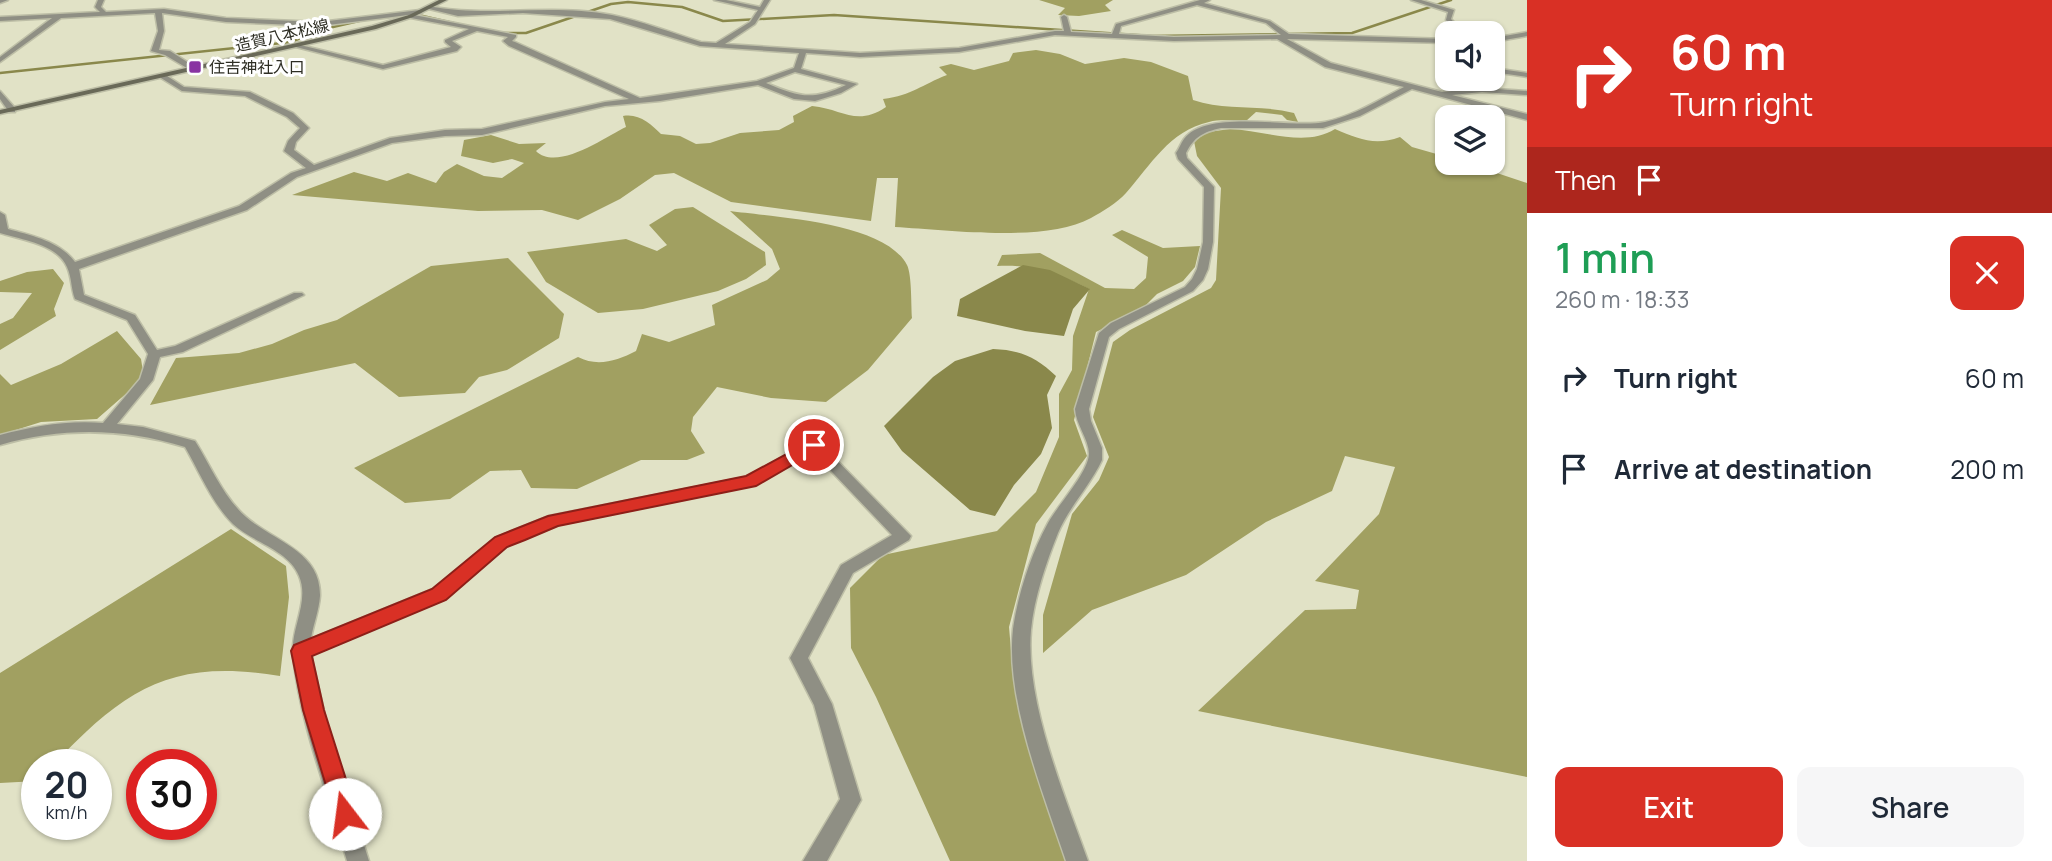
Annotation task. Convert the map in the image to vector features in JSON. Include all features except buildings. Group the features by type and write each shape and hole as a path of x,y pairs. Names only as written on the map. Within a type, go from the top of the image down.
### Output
{"main road":[{"name":"造賀八本松線","path":"0,113 296,46 415,14 444,0"}],"street":[{"path":"101,0 98,7 103,12 101,15"},
{"path":"717,0 762,9"},
{"path":"716,46 755,21 767,0"},
{"path":"1111,34 1118,25 1207,0"},
{"path":"1414,0 1452,11 1448,19 1450,21"},
{"path":"148,2 145,5 158,11"},
{"path":"1198,2 1268,22 1317,61 1527,117"},
{"path":"428,8 458,14 523,11 591,15 623,19 674,38 716,46 895,56 960,50 1068,30 1174,39 1283,36 1435,40"},
{"path":"158,11 161,31 155,51 167,53 192,69"},
{"path":"0,19 158,11 226,20 320,24 415,14 474,30 514,36 508,41 512,44 551,59 640,102"},
{"path":"1065,17 1068,30"},
{"path":"0,60 58,18"},
{"path":"296,46 388,67 454,49 457,47 447,41 474,30"},
{"path":"1505,38 1527,34"},
{"path":"1428,40 1435,43"},
{"path":"73,267 243,208 274,185 312,168 390,141 435,134 482,132 605,104 640,102 759,83 797,69 803,52"},
{"path":"759,83 797,100 827,98 853,84 794,71"},
{"path":"1505,72 1527,75"},
{"path":"164,76 182,89 247,94 290,115 305,128 292,141 289,151 312,168"},
{"path":"1077,861 1024,688 1021,631 1041,558 1056,518 1093,467 1096,455 1081,420 1104,336 1115,326 1189,289 1198,282 1205,267 1209,187 1183,159 1181,148 1191,135 1214,126 1290,128 1327,124 1354,117 1411,87"},
{"path":"1441,94 1464,90 1527,93"},
{"path":"0,93 12,110"},
{"path":"0,215 3,231 38,240 73,267 79,297 131,318 154,354 146,380 106,428"},
{"path":"0,243 15,235"},
{"path":"154,354 179,349 298,295"},
{"path":"0,440 41,429 106,428 160,434 190,444 223,503 241,522 293,556 307,575 313,594 301,651 314,710 358,861"},
{"path":"301,651 439,594 501,542 555,520 750,481 814,445 903,536 846,569 799,658 823,704 851,800 827,844 814,861"}],"shaded area":[{"path":"1039,0 1113,0 1105,5 1111,11 1079,16 1058,15 1065,8"},
{"path":"1036,50 1060,54 1085,64 1124,58 1151,62 1188,76 1193,100 1217,105 1281,110 1294,113 1298,122 1287,120 1282,115 1256,112 1246,121 1218,121 1195,126 1162,150 1126,193 1105,210 1072,226 1023,233 895,227 898,178 877,178 871,221 731,202 674,173 655,175 620,199 578,220 542,210 478,211 292,195 354,172 387,181 408,173 436,183 444,172 457,164 484,176 502,178 524,163 512,159 493,163 461,156 464,140 491,135 519,144 546,143 536,151 556,158 581,151 626,127 623,116 639,118 661,134 680,136 696,144 710,143 740,133 779,130 794,122 793,116 812,106 849,115 866,116 886,107 883,99 910,92 947,75 939,67 951,64 974,70 1009,61 1013,53"},
{"path":"1230,129 1298,138 1311,137 1335,129 1351,136 1375,141 1400,137 1412,147 1435,154 1435,175 1503,175 1527,183 1527,777 1198,711 1305,610 1356,609 1359,590 1315,581 1379,514 1395,467 1345,456 1332,491 1266,522 1186,575 1092,610 1043,653 1043,615 1072,514 1099,480 1109,457 1093,417 1113,342 1130,330 1211,288 1216,280 1221,188 1197,156 1194,141 1208,132"},
{"path":"693,207 765,252 766,265 746,279 718,291 643,309 598,313 546,282 527,252 626,239 657,251 667,245 649,225 675,209"},
{"path":"730,211 799,219 853,231 876,239 895,251 907,265 911,283 912,318 868,370 826,402 771,398 717,387 693,417 691,431 705,453 687,460 641,460 577,489 531,488 521,470 490,471 450,499 405,503 354,468 578,357 592,362 614,360 636,351 642,334 669,342 715,325 712,305 767,280 780,269 772,249"},
{"path":"1122,230 1163,248 1200,246 1195,267 1183,281 1157,294 1141,310 1096,332 1074,420 1087,456 1036,524 1009,627 1014,685 1067,861 950,861 851,648 850,588 883,555 997,531 1036,492 1059,437 1059,394 1072,370 1073,336 1089,289 1044,271 1022,266 997,266 1002,255 1040,253 1105,288 1134,289 1146,278 1148,257 1112,235"},
{"path":"508,258 564,314 559,338 507,370 479,377 465,393 399,397 355,363 150,405 176,358 239,353 272,344 337,320 431,266"},
{"path":"1023,265 1050,270 1090,289 1073,309 1064,336 1025,331 957,316 960,299"},
{"path":"53,269 64,283 54,309 56,316 0,350 0,324 13,318 32,293 0,292 0,281 27,272"},
{"path":"117,331 141,359 144,378 97,419 41,422 0,435 0,374 11,385 61,364"},
{"path":"993,349 1027,356 1056,376 1047,395 1052,428 1041,454 1014,485 995,516 970,510 902,451 884,426 933,377 955,361"},
{"path":"231,529 286,566 289,597 280,676 209,672 179,676 153,685 104,716 69,749 21,749 21,782 0,783 0,673"}],"waterway":[{"path":"502,33 526,33 611,4 628,2 682,7 723,21 834,15 1152,36 1352,33 1451,0"},
{"path":"414,14 462,25"},
{"path":"0,73 291,42 320,30 359,21"}],"place":[{"name":"住吉神社入口","path":"195,67"}],"route":[{"path":"345,814 314,710 301,651 439,594 501,542 555,520 750,481 814,445"}]}
